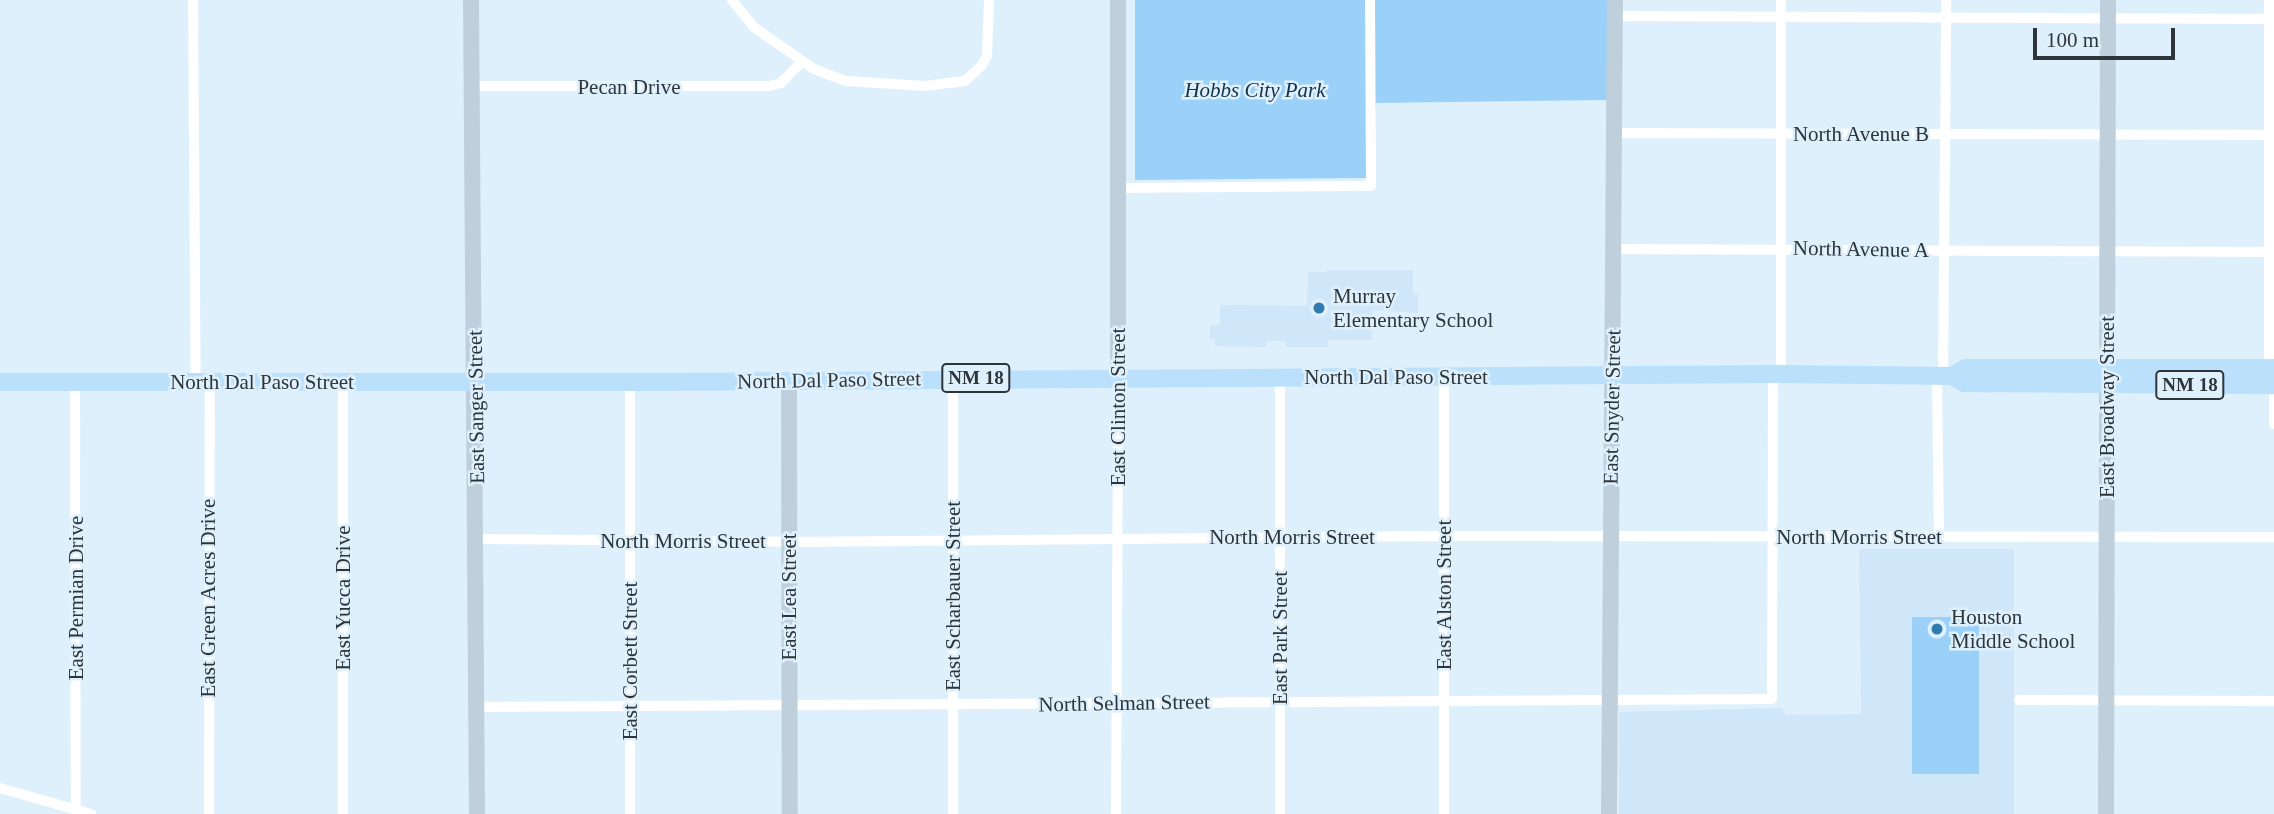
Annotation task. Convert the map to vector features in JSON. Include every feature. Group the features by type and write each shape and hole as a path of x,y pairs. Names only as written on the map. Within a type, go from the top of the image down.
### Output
{"main road":[{"name":"East Sanger Street","path":"471,0 477,814"},
{"name":"East Clinton Street","path":"1118,0 1118,378"},
{"name":"East Broadway Street","path":"2106,814 2108,0"},
{"name":"East Snyder Street","path":"1609,814 1615,8"},
{"name":"North Dal Paso Street","path":"0,382 630,382 1777,374 1944,376 1964,383 2107,377"},
{"name":"NM 18","path":"2107,377 2273,376"},
{"name":"East Lea Street","path":"789,380 790,814"}],"street":[{"name":"East Green Acres Drive","path":"193,0 203,382 209,814"},
{"path":"732,0 755,28 801,62 846,81 883,86 949,86 965,81 982,65 987,55 989,0"},
{"path":"1118,188 1371,186 1370,0"},
{"path":"1773,537 1783,249 1782,0"},
{"path":"1939,537 1944,376 1946,0"},
{"path":"2269,0 2272,19 2274,425"},
{"path":"1615,8 1781,17 2272,19"},
{"name":"Pecan Drive","path":"471,86 769,86 785,78 801,62"},
{"name":"North Avenue B","path":"1615,133 2272,135"},
{"name":"North Avenue A","path":"1615,249 2272,252"},
{"name":"East Alston Street","path":"1444,376 1444,814"},
{"name":"East Park Street","path":"1280,377 1280,814"},
{"name":"East Clinton Street","path":"1116,814 1118,378"},
{"name":"East Scharbauer Street","path":"953,379 953,814"},
{"name":"East Permian Drive","path":"75,382 76,812"},
{"name":"East Yucca Drive","path":"342,382 343,814"},
{"name":"East Corbett Street","path":"630,382 630,814"},
{"name":"North Morris Street","path":"477,539 790,542 1444,536 2274,537"},
{"name":"North Selman Street","path":"477,707 1772,699 1773,537"},
{"path":"2019,700 2274,701"},
{"path":"0,788 76,812 91,814"}],"shaded area":[{"name":"Murray Elementary School","path":"1413,270 1413,293 1418,294 1418,313 1373,310 1372,340 1328,340 1328,347 1286,347 1285,341 1267,341 1266,347 1215,346 1215,340 1210,339 1210,326 1220,325 1220,305 1307,306 1308,272"},
{"name":"Houston Middle School","path":"1859,549 2014,549 2014,814 1619,814 1619,712 1782,708 1785,715 1861,714"}],"green space":[{"name":"Hobbs City Park","path":"1135,0 1610,0 1609,100 1376,103 1368,178 1135,180"},
{"path":"1912,617 1979,617 1979,774 1912,774"}],"place":[{"name":"Murray Elementary School","path":"1319,308"},
{"name":"Houston Middle School","path":"1937,629"}]}
